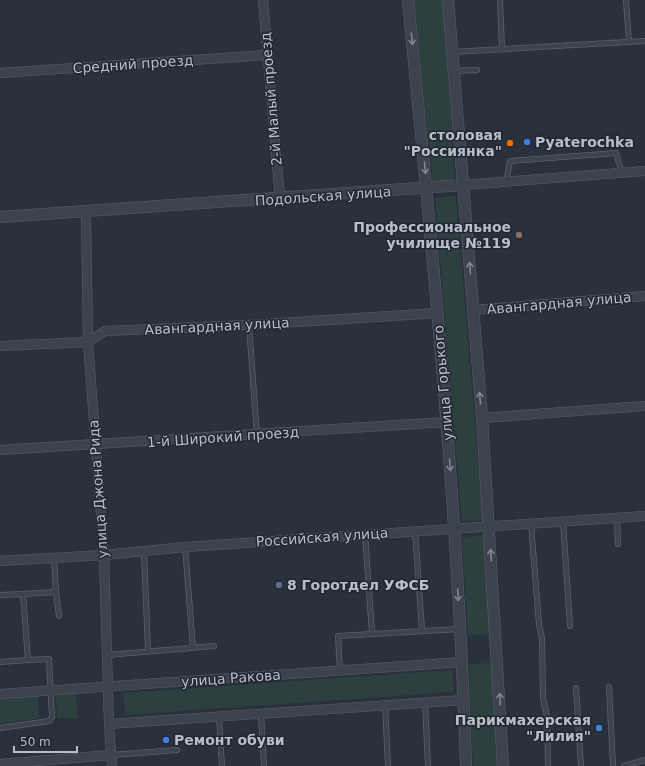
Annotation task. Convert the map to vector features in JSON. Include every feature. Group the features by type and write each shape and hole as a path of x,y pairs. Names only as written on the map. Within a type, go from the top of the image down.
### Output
{"street":[{"name":"2-й Малый проезд","path":"263,0 266,56 280,198"},
{"name":"улица Горького","path":"408,0 427,188 447,422 462,662 466,766"},
{"path":"448,0 482,418 503,766"},
{"name":"Средний проезд","path":"0,73 266,56"},
{"name":"Подольская улица","path":"0,217 645,172"},
{"name":"улица Джона Рида","path":"86,212 88,342 104,556 109,724 112,766"},
{"name":"Авангардная улица","path":"473,310 645,296"},
{"name":"Авангардная улица","path":"0,346 88,342 105,332 437,313"},
{"path":"482,418 645,406"},
{"name":"1-й Широкий проезд","path":"0,450 95,446 447,422"},
{"name":"Российская улица","path":"0,560 104,556 185,547 645,516"},
{"name":"улица Ракова","path":"0,694 462,662"},
{"path":"109,724 220,715 464,700"},
{"path":"0,764 75,762 111,755"}],"lane":[{"path":"500,0 502,49"},
{"path":"626,0 629,42"},
{"path":"453,52 645,40"},
{"path":"454,71 477,70"},
{"path":"506,182 510,161 616,153 622,173"},
{"path":"248,325 257,435"},
{"path":"617,518 618,544"},
{"path":"563,522 570,626"},
{"path":"531,524 538,624 542,638 542,698 547,717 548,766"},
{"path":"415,531 422,630"},
{"path":"365,534 372,633"},
{"path":"185,547 193,648"},
{"path":"144,551 148,651"},
{"path":"54,558 59,616"},
{"path":"0,595 56,592"},
{"path":"24,594 28,660"},
{"path":"340,671 338,636 460,628"},
{"path":"107,655 214,646"},
{"path":"0,662 49,659 52,717 50,721 0,728"},
{"path":"608,687 613,766"},
{"path":"576,688 581,766"},
{"path":"425,702 428,766"},
{"path":"385,704 388,766"},
{"path":"261,713 264,766"},
{"path":"220,715 222,766"},
{"path":"111,755 177,750"},
{"path":"624,766 645,760"}],"shaded area":[{"path":"414,0 443,0 455,182 433,184"},
{"path":"456,196 483,520 462,522 435,198"},
{"path":"485,535 491,634 468,636 462,537"},
{"path":"492,663 499,766 473,766 469,664"},
{"path":"452,670 454,692 125,715 123,693"},
{"path":"75,693 78,719 57,718 56,695"},
{"path":"38,695 39,718 0,724 0,697"}],"place":[{"name":"Pyaterochka","path":"527,142"},
{"name":"столовая \"Россиянка\"","path":"510,143"},
{"name":"Профессиональное училище №119","path":"519,235"},
{"name":"8 Горотдел УФСБ","path":"279,585"},
{"name":"Парикмахерская \"Лилия\"","path":"599,728"},
{"name":"Ремонт обуви","path":"166,740"}]}
